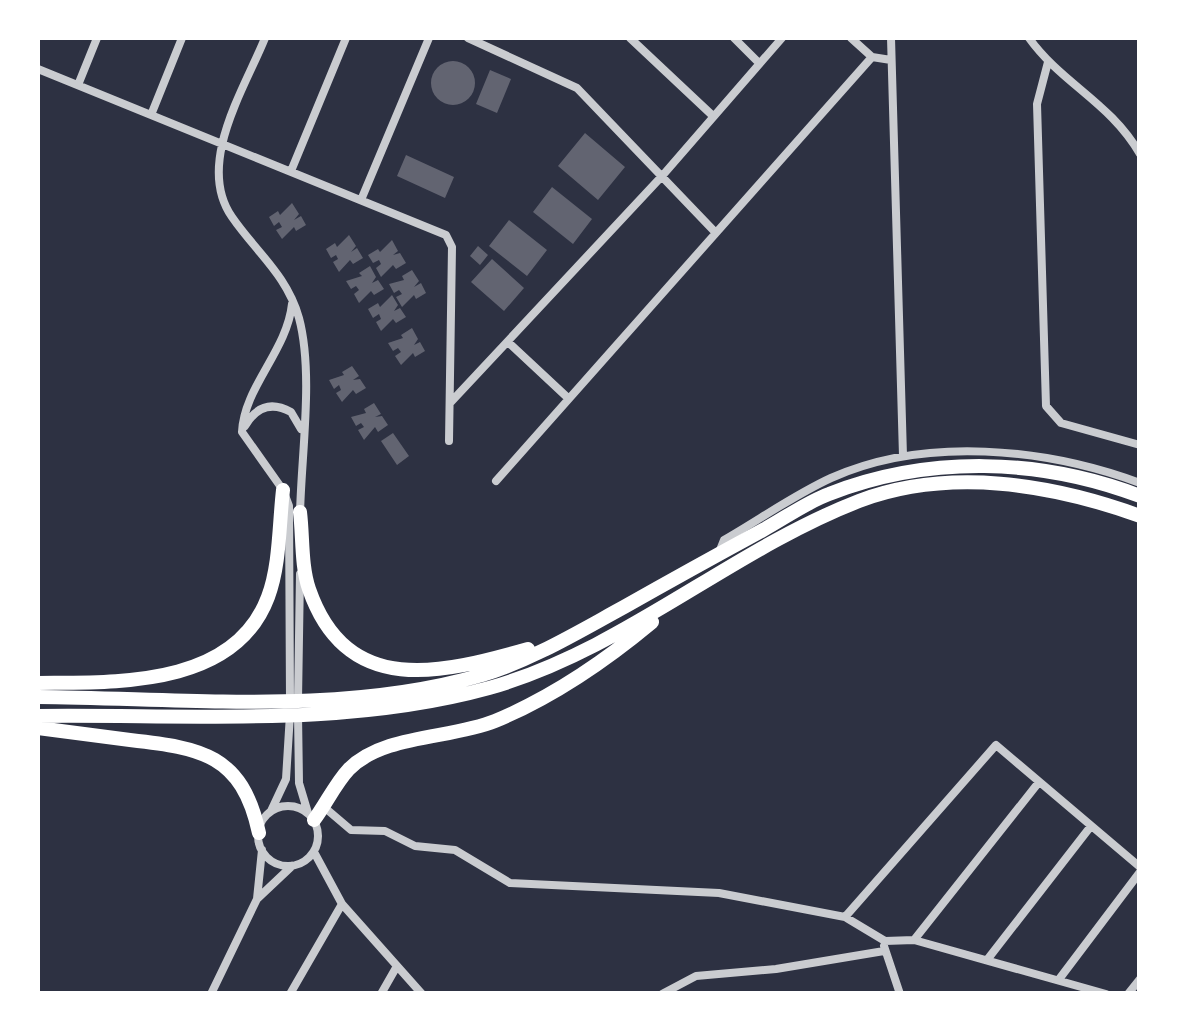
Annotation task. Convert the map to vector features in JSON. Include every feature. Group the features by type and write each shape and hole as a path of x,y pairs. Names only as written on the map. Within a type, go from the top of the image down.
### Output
{"highway":[{"path":"38,697 251,699 394,692 484,674 567,638 827,494 899,472 944,466 1015,467 1110,485 1140,496"},
{"path":"38,716 338,713 393,707 530,674 676,602 798,528 862,500 923,486 993,482 1071,493 1140,516"},
{"path":"38,683 150,679 174,674 216,655 241,634 266,603 273,581 283,490"},
{"path":"300,512 309,590 324,618 356,654 408,674 442,672 567,638"},
{"path":"311,816 364,757 460,734 526,708 609,660 676,602"},
{"path":"38,728 160,742 216,758 239,781 258,833"}],"street":[{"path":"78,85 97,38"},
{"path":"151,114 182,38"},
{"path":"257,899 292,866 314,852 318,838 299,783 293,743 303,345 292,300 279,273 226,204 222,143 266,38"},
{"path":"291,171 346,38"},
{"path":"362,200 429,38"},
{"path":"468,38 493,43 576,88 715,232"},
{"path":"630,38 714,116"},
{"path":"734,38 759,63"},
{"path":"450,403 664,175 782,38"},
{"path":"851,38 872,57 890,60"},
{"path":"891,38 903,456"},
{"path":"1029,38 1048,62 1100,102 1140,154"},
{"path":"496,480 872,57"},
{"path":"1048,62 1038,104 1045,401 1052,416 1062,422 1140,445"},
{"path":"38,69 443,232 451,242 449,440"},
{"path":"292,300 282,344 244,415 242,432 283,490 291,521 294,676"},
{"path":"509,343 568,398"},
{"path":"242,432 257,410 274,406 291,412 302,433"},
{"path":"718,554 724,540 830,478 903,456 947,452 1023,456 1102,469 1140,483"},
{"path":"211,994 257,899 262,850 258,833 286,779 293,743"},
{"path":"845,917 996,746 1140,869 1060,978"},
{"path":"914,940 1039,782"},
{"path":"272,811 294,806 311,816"},
{"path":"324,806 351,830 384,830 416,846 455,850 510,883 719,893 845,917 884,946 900,994"},
{"path":"986,960 1091,826"},
{"path":"262,850 274,862 292,866"},
{"path":"314,852 342,904 422,994"},
{"path":"290,994 342,904"},
{"path":"662,994 696,976 776,969 914,940 1106,994"},
{"path":"381,994 397,966"},
{"path":"1128,994 1140,979"}],"building":[{"path":"453,61 469,67 475,83 469,99 453,105 437,99 431,83 437,67"},
{"path":"490,70 511,79 497,113 476,104"},
{"path":"585,133 625,167 598,200 558,166"},
{"path":"406,155 454,177 445,198 397,176"},
{"path":"552,187 592,219 573,244 533,212"},
{"path":"292,203 299,214 294,220 301,216 306,225 296,231 294,227 282,239 276,230 282,227 279,222 274,226 269,217 278,211 280,215"},
{"path":"509,220 547,250 527,276 489,246"},
{"path":"349,235 356,246 351,252 357,248 363,258 353,264 350,260 339,272 333,262 338,259 336,255 331,258 326,249 335,243 337,247"},
{"path":"392,240 398,251 393,255 400,253 406,263 396,269 393,265 381,277 376,268 381,264 379,260 373,263 368,255 378,249 380,252"},
{"path":"478,246 488,255 480,265 470,256"},
{"path":"492,259 524,288 504,311 471,282"},
{"path":"370,266 376,277 372,283 378,280 384,289 374,295 371,291 359,303 354,294 359,290 356,286 351,289 346,281 362,276 359,273"},
{"path":"412,270 419,281 414,287 421,283 426,293 416,299 414,295 402,307 396,297 402,294 399,290 394,293 389,284 404,280 402,276"},
{"path":"392,295 398,305 394,311 400,308 406,317 396,323 393,319 381,331 376,322 381,319 379,314 373,318 368,309 378,303 380,307"},
{"path":"412,328 418,339 414,345 420,342 425,351 415,357 413,353 401,365 395,356 401,352 398,348 393,351 388,343 403,338 401,335"},
{"path":"352,366 359,376 353,380 360,379 366,388 356,394 353,390 342,402 336,393 341,390 339,385 334,389 329,380 344,375 342,372"},
{"path":"374,403 381,414 375,417 382,416 388,425 378,432 375,427 364,440 358,430 364,427 361,423 356,426 351,417 366,413 364,409"},
{"path":"393,433 409,456 397,465 381,441"}]}
